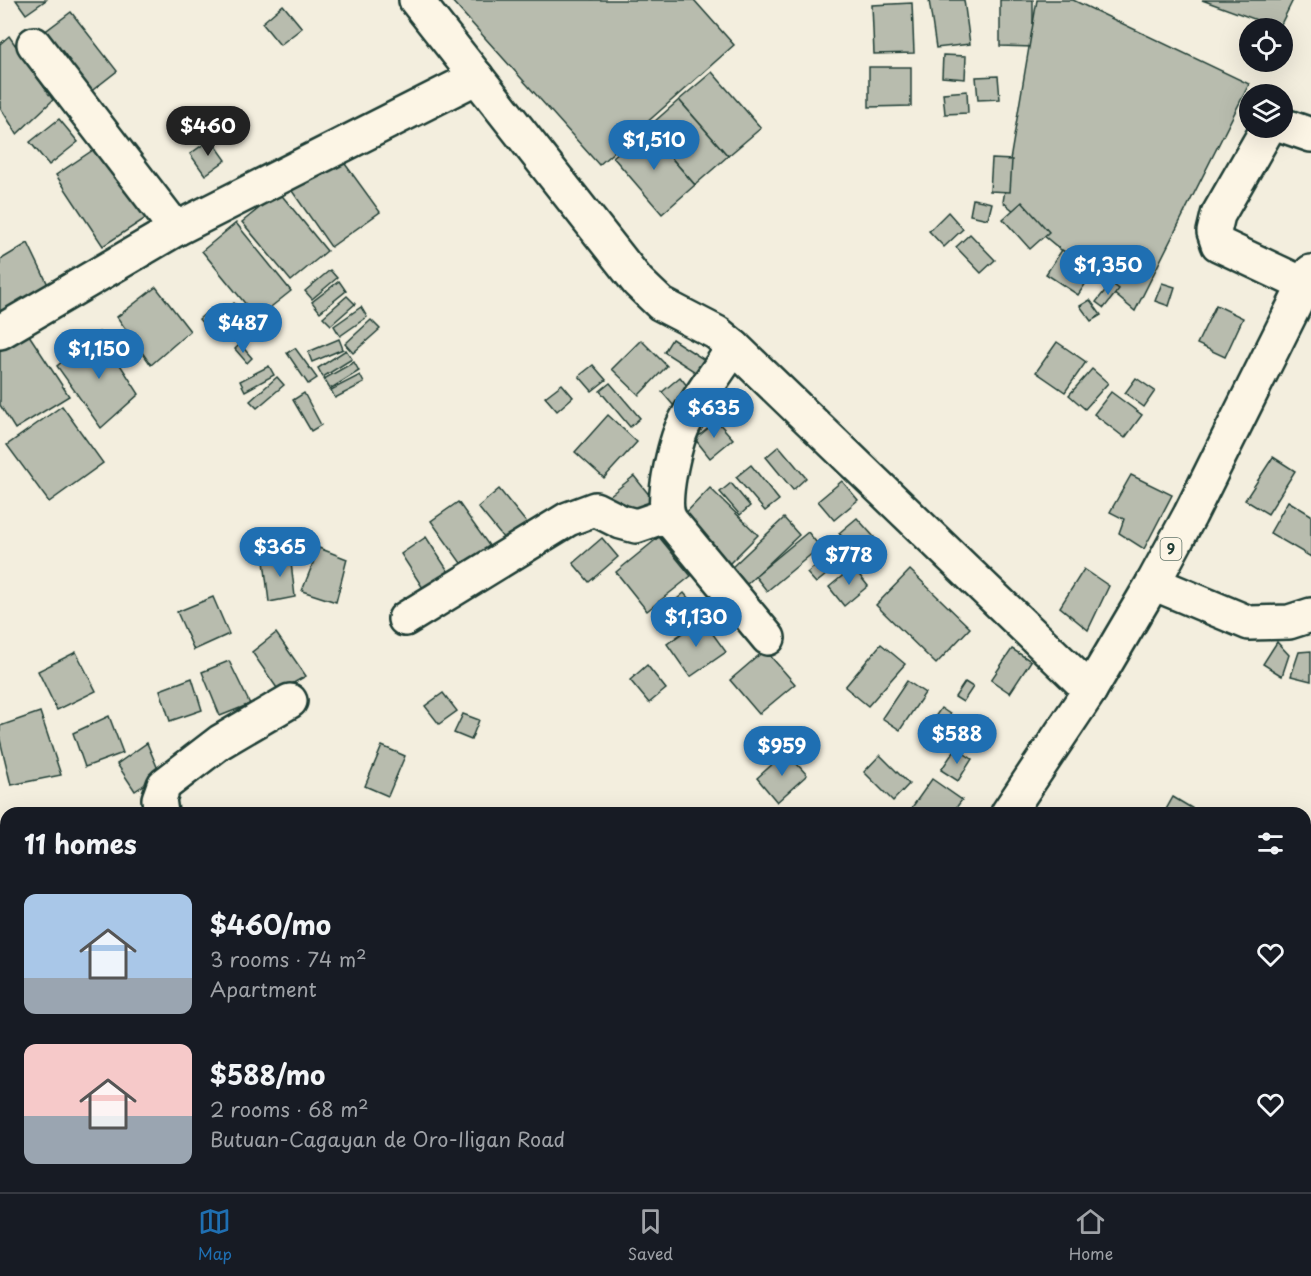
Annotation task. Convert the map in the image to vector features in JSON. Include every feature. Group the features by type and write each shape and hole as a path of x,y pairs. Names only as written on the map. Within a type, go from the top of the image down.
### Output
{"main road":[{"path":"416,0 638,282 661,304 717,333 734,347 1090,690"},
{"path":"34,44 176,229"},
{"path":"0,332 176,229 477,77"},
{"path":"1293,128 1311,135"},
{"path":"1262,138 1218,215 1214,232 1218,244 1308,279"},
{"name":"9","path":"1012,807 1090,690 1153,583 1190,515 1308,279"},
{"path":"734,347 684,422 669,478 666,507 668,516 675,526 768,638"},
{"path":"405,619 568,519 585,511 595,509 621,522 636,526 668,516"},
{"path":"1153,583 1249,623 1289,622 1311,615"},
{"path":"160,807 159,799 164,784 220,742 290,700"}],"building":[{"path":"16,0 46,0 26,14"},
{"path":"451,0 694,0 734,45 599,165"},
{"path":"929,0 964,0 970,44 936,48"},
{"path":"1000,0 1033,0 1033,47 1000,46"},
{"path":"1037,0 1073,0 1249,84 1239,84 1239,104 1135,311 1003,202"},
{"path":"1202,0 1293,0 1284,18 1252,18"},
{"path":"912,3 914,53 874,54 872,5"},
{"path":"283,5 302,28 280,45 262,23"},
{"path":"71,12 117,71 89,93 43,33"},
{"path":"9,36 53,100 17,134 0,107 0,44"},
{"path":"943,55 966,56 965,79 942,77"},
{"path":"869,67 911,67 911,106 869,107"},
{"path":"712,72 761,128 728,156 679,100"},
{"path":"998,76 1000,99 978,100 976,77"},
{"path":"967,91 968,113 945,114 943,93"},
{"path":"679,100 728,156 695,185 646,129"},
{"path":"59,119 78,142 49,165 30,142"},
{"path":"646,129 695,185 662,214 613,157"},
{"path":"211,139 226,160 205,175 190,154"},
{"path":"102,144 149,216 103,246 56,175"},
{"path":"340,157 380,212 331,247 292,191"},
{"path":"992,159 1012,160 1010,192 990,191"},
{"path":"279,192 327,251 291,281 242,222"},
{"path":"973,199 992,203 988,219 970,215"},
{"path":"1022,202 1049,232 1030,249 1003,219"},
{"path":"948,212 963,229 944,247 929,231"},
{"path":"236,223 291,291 257,318 202,251"},
{"path":"970,234 995,260 981,273 956,247"},
{"path":"28,243 51,291 2,316 0,311 0,260"},
{"path":"1062,250 1094,271 1078,295 1046,274"},
{"path":"330,270 337,278 312,299 305,291"},
{"path":"339,281 346,291 320,312 312,302"},
{"path":"1111,283 1119,289 1104,308 1096,302"},
{"path":"1162,283 1175,287 1169,306 1155,301"},
{"path":"156,287 190,331 151,365 117,317"},
{"path":"347,296 355,304 331,325 323,317"},
{"path":"1090,300 1101,315 1091,321 1080,306"},
{"path":"234,303 260,329 253,336 227,310"},
{"path":"1216,305 1243,318 1225,357 1197,344"},
{"path":"361,307 367,317 340,336 334,326"},
{"path":"207,312 221,328 212,335 199,319"},
{"path":"371,320 380,329 353,353 345,344"},
{"path":"27,332 69,396 15,429 0,405 0,350"},
{"path":"99,332 139,394 101,428 57,366"},
{"path":"339,339 343,349 312,362 308,352"},
{"path":"672,339 711,364 703,377 664,352"},
{"path":"641,340 667,366 639,395 612,369"},
{"path":"1057,342 1086,362 1065,392 1036,372"},
{"path":"240,344 252,358 247,363 235,349"},
{"path":"295,348 317,378 308,384 287,353"},
{"path":"346,350 352,359 323,377 318,368"},
{"path":"354,362 359,371 330,389 324,379"},
{"path":"593,365 606,380 592,391 579,376"},
{"path":"269,366 274,375 245,391 240,381"},
{"path":"1092,369 1108,383 1085,409 1069,395"},
{"path":"360,375 364,383 335,398 331,390"},
{"path":"277,377 284,385 257,408 250,401"},
{"path":"680,377 696,397 679,412 662,392"},
{"path":"1136,378 1155,391 1144,407 1125,393"},
{"path":"610,383 640,418 630,427 600,391"},
{"path":"562,384 573,397 557,411 545,397"},
{"path":"1111,392 1142,415 1125,438 1094,414"},
{"path":"304,393 321,425 311,431 293,400"},
{"path":"62,406 103,463 49,502 7,445"},
{"path":"608,415 637,442 604,478 575,452"},
{"path":"717,421 733,439 710,458 695,439"},
{"path":"779,446 806,478 793,490 766,457"},
{"path":"1273,457 1295,471 1268,514 1245,500"},
{"path":"751,465 779,500 765,511 736,477"},
{"path":"1131,475 1172,495 1144,549 1119,533 1124,519 1110,512"},
{"path":"634,476 654,501 630,521 609,496"},
{"path":"842,481 858,500 834,520 818,501"},
{"path":"731,483 750,506 740,515 720,492"},
{"path":"710,488 758,535 723,570 676,523"},
{"path":"499,489 534,532 513,550 478,507"},
{"path":"1288,501 1311,515 1311,557 1270,533"},
{"path":"458,502 495,554 468,573 431,521"},
{"path":"784,518 799,535 746,585 730,569"},
{"path":"857,518 874,537 855,552 839,533"},
{"path":"808,532 820,547 767,591 755,576"},
{"path":"426,537 454,580 428,596 401,554"},
{"path":"659,537 691,576 647,611 616,572"},
{"path":"602,538 618,557 589,582 573,563"},
{"path":"837,547 847,558 816,583 807,573"},
{"path":"319,548 347,559 336,602 302,591"},
{"path":"290,554 295,597 269,602 264,561"},
{"path":"853,567 868,586 844,606 829,587"},
{"path":"1084,569 1109,586 1088,630 1060,607"},
{"path":"910,570 970,628 936,664 876,605"},
{"path":"684,593 700,612 680,628 665,609"},
{"path":"213,597 229,634 194,650 177,612"},
{"path":"702,619 726,652 690,677 667,644"},
{"path":"276,633 306,676 279,691 252,652"},
{"path":"1277,642 1289,655 1282,676 1263,664"},
{"path":"881,644 905,664 868,706 845,687"},
{"path":"1012,649 1031,661 1010,693 991,680"},
{"path":"765,650 795,684 759,714 730,680"},
{"path":"1311,651 1311,681 1291,676 1299,652"},
{"path":"76,652 96,691 57,710 38,671"},
{"path":"229,661 250,704 220,716 202,672"},
{"path":"647,665 666,689 649,703 630,680"},
{"path":"192,678 202,710 170,721 160,690"},
{"path":"907,681 925,693 900,730 882,718"},
{"path":"965,682 973,687 963,702 955,697"},
{"path":"443,693 457,711 439,724 425,706"},
{"path":"941,708 966,725 951,747 926,730"},
{"path":"40,712 61,775 11,785 0,740 0,726"},
{"path":"463,714 479,720 471,740 454,733"},
{"path":"109,716 123,753 85,767 73,733"},
{"path":"147,743 160,774 135,791 117,764"},
{"path":"382,746 405,756 388,796 365,786"},
{"path":"956,748 972,759 958,781 941,770"},
{"path":"786,752 807,775 777,802 757,778"},
{"path":"880,755 909,784 893,801 864,772"},
{"path":"932,779 962,800 957,807 912,807"},
{"path":"1173,797 1190,807 1167,807"}]}
